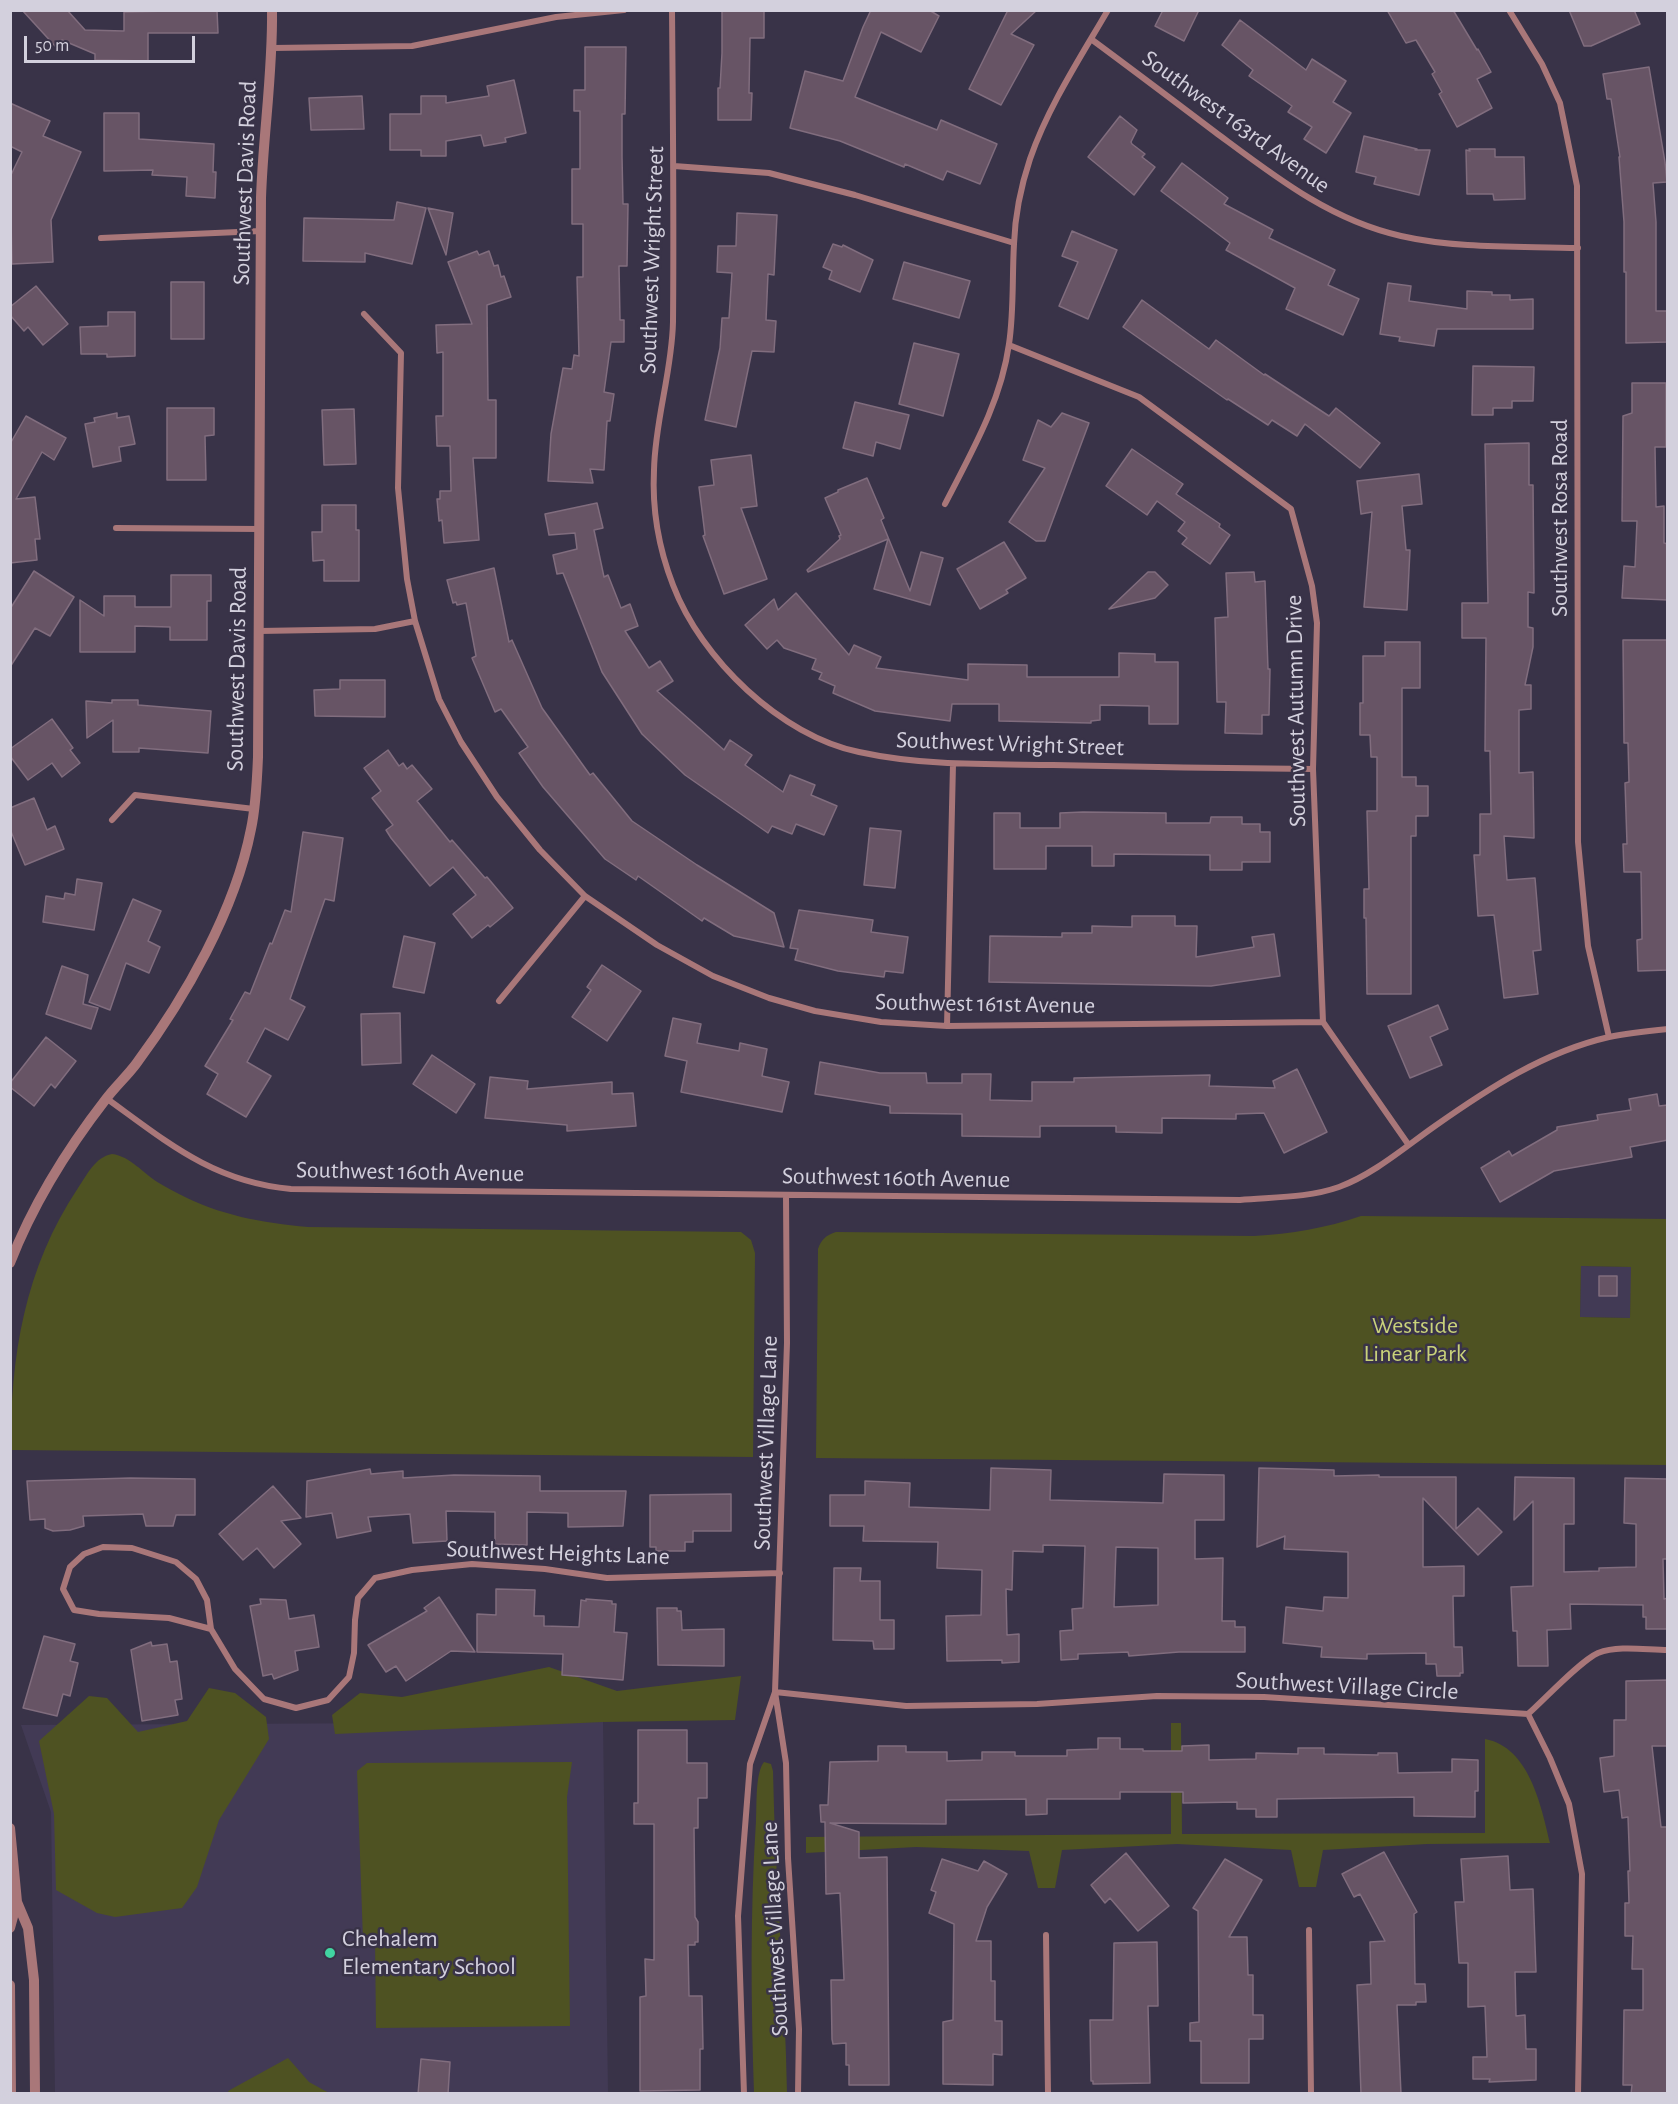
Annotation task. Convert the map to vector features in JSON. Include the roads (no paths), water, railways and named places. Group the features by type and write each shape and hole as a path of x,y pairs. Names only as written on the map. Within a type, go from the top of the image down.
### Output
{"street":[{"name":"Southwest Davis Road","path":"10,1263 31,1216 53,1176 106,1098 135,1065 177,1004 208,947 244,856 254,809 258,757 260,631 262,158 273,48 272,10"},
{"path":"273,48 412,46 556,17 624,10"},
{"name":"Southwest Wright Street","path":"672,10 674,166 671,352 655,443 655,510 661,549 673,587 691,621 720,661 762,704 795,726 822,741 855,752 892,759 953,764 1313,769"},
{"path":"945,504 985,426 1004,374 1013,315 1014,243 1018,209 1030,160 1049,114 1108,10"},
{"name":"Southwest Rosa Road","path":"1509,10 1542,64 1560,103 1577,186 1578,842 1588,946 1609,1037"},
{"name":"Southwest 163rd Avenue","path":"1091,39 1281,182 1325,209 1398,236 1450,244 1578,248"},
{"path":"674,166 769,173 855,195 1014,243"},
{"path":"101,238 261,231"},
{"name":"Southwest 161st Avenue","path":"364,314 401,353 398,488 406,579 415,621 439,699 461,742 497,797 540,850 585,896 657,945 713,976 769,998 815,1011 881,1022 947,1026 1323,1022"},
{"name":"Southwest Autumn Drive","path":"1009,345 1139,396 1291,509 1312,586 1317,623 1313,769 1323,1022"},
{"path":"116,528 260,529"},
{"path":"260,631 375,629 415,621"},
{"path":"947,1026 953,764"},
{"path":"112,820 135,795 254,809"},
{"path":"499,1001 585,896"},
{"path":"1323,1022 1408,1144"},
{"name":"Southwest 160th Avenue","path":"106,1098 174,1147 199,1162 250,1184 274,1188 1240,1200 1302,1195 1338,1187 1353,1181 1511,1076 1559,1054 1609,1037 1668,1029"},
{"name":"Southwest Village Lane","path":"786,1195 787,1343 775,1692 786,1763 788,1858 799,2029 798,2094"},
{"name":"Southwest Heights Lane","path":"211,1629 169,1618 99,1614 74,1610 63,1589 70,1567 84,1554 103,1547 132,1548 176,1562 196,1580 207,1600 211,1629 235,1669 264,1699 296,1708 328,1700 349,1677 354,1653 358,1598 375,1578 411,1570 472,1564 545,1569 607,1578 780,1573"},
{"path":"1578,2094 1582,1874 1569,1804 1528,1714 1597,1654 1621,1649 1668,1650"},
{"name":"Southwest Village Lane","path":"744,2094 738,1916 750,1764 775,1692"},
{"name":"Southwest Village Circle","path":"775,1692 906,1706 1037,1704 1157,1696 1264,1697 1528,1714"},
{"path":"10,1828 17,1902 28,1928 34,1980 36,2094"},
{"path":"10,1928 17,1902"},
{"path":"1309,1930 1311,2094"},
{"path":"1046,1935 1048,2094"},
{"path":"10,1985 11,2094"}],"place":[{"name":"Chehalem Elementary School","path":"330,1953"}],"park label":[{"name":"Westside Linear Park","path":"1415,1340"}]}
